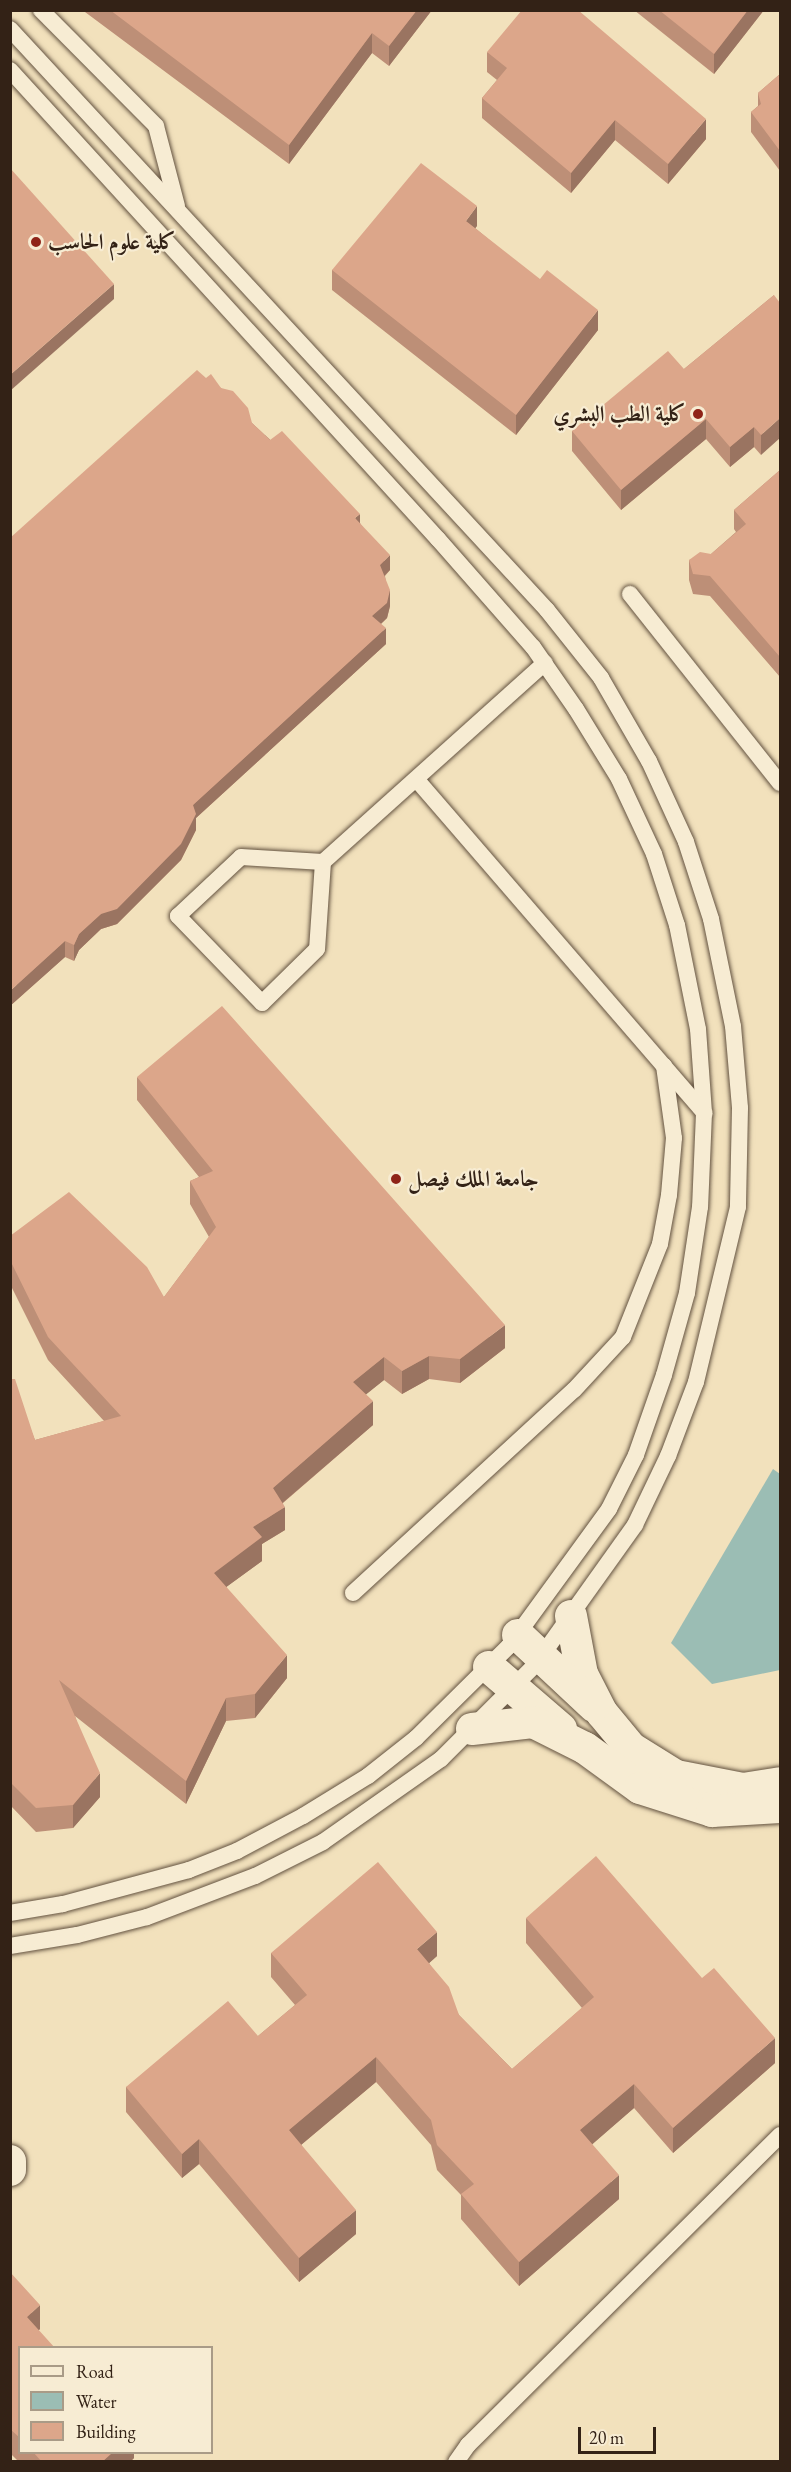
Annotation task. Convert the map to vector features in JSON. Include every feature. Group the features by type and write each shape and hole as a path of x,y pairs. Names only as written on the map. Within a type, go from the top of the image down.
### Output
{"street":[{"path":"571,1617 582,1674 602,1713"},
{"path":"518,1635 540,1658 602,1713 631,1748 676,1776 743,1789 780,1783"},
{"path":"489,1667 579,1745 640,1788 712,1811 780,1808"},
{"path":"472,1729 533,1722 579,1745"},
{"path":"10,2161 10,2170"}],"lane":[{"path":"41,10 156,126 177,207"},
{"path":"10,29 177,207 547,610 601,678 649,761 686,842 711,919 733,1026 740,1108 738,1207 696,1382 668,1456 635,1525 540,1658 441,1759 389,1798 323,1842 255,1876 147,1917 77,1935 10,1946"},
{"path":"10,70 438,539 545,663 618,779 654,854 677,925 698,1029 704,1113 700,1207 687,1293 664,1375 636,1455 609,1509 518,1635 489,1667 416,1738 368,1776 237,1851 130,1887 10,1913"},
{"path":"630,594 780,783"},
{"path":"323,862 242,856 178,916 262,1004 317,948 323,862 545,663"},
{"path":"417,780 704,1113"},
{"path":"353,1593 574,1390 623,1336 660,1244 669,1195 674,1138 664,1066"},
{"path":"456,2462 468,2445 780,2135"}],"water":[{"path":"773,1469 780,1474 780,1670 712,1684 671,1643"}],"building":[{"path":"110,10 417,10 389,46 372,33 289,145"},
{"path":"522,10 578,10 706,119 668,164 615,120 571,173 482,98 507,68 487,52"},
{"path":"659,10 748,10 714,54"},
{"path":"780,74 780,151 751,112 761,104 758,93"},
{"path":"421,163 477,206 466,221 540,279 547,270 598,310 516,415 332,270"},
{"name":"كلية علوم الحاسب","path":"10,168 114,284 10,375"},
{"name":"كلية الطب البشري","path":"774,295 780,303 780,418 761,435 754,427 730,447 706,419 621,490 572,431 668,351 684,369"},
{"path":"197,370 206,378 211,374 221,388 233,391 248,408 252,423 270,440 282,431 360,514 355,518 390,555 380,565 390,590 387,603 372,616 386,628 193,805 196,814 181,844 117,909 101,914 79,934 74,945 65,941 10,991 10,538"},
{"path":"780,470 780,657 710,576 693,574 689,560 700,552 711,554 746,524 734,510"},
{"path":"222,1006 505,1325 460,1359 429,1356 402,1371 384,1357 353,1382 373,1401 273,1488 285,1507 253,1527 262,1537 214,1573 287,1655 255,1694 226,1698 186,1781 59,1680 100,1773 73,1805 36,1808 10,1782 10,1379 15,1379 35,1440 121,1416 48,1337 10,1260 10,1236 69,1192 147,1267 164,1297 216,1227 190,1181 213,1171 137,1077"},
{"path":"596,1856 702,1978 714,1968 775,2038 673,2128 634,2084 580,2130 619,2175 519,2262 461,2194 474,2184 437,2145 431,2120 376,2057 289,2130 356,2210 299,2258 199,2139 182,2154 126,2087 228,2001 258,2036 307,1995 271,1953 378,1862 437,1932 417,1949 449,1987 459,2015 512,2069 594,1997 526,1918"},
{"path":"10,2272 40,2305 27,2317 53,2346 18,2346 18,2436 10,2429"},
{"path":"35,2454 111,2454 102,2462 42,2462"}],"place":[{"name":"كلية علوم الحاسب","path":"36,242"},
{"name":"كلية الطب البشري","path":"698,414"},
{"name":"جامعة الملك فيصل","path":"396,1179"}]}
